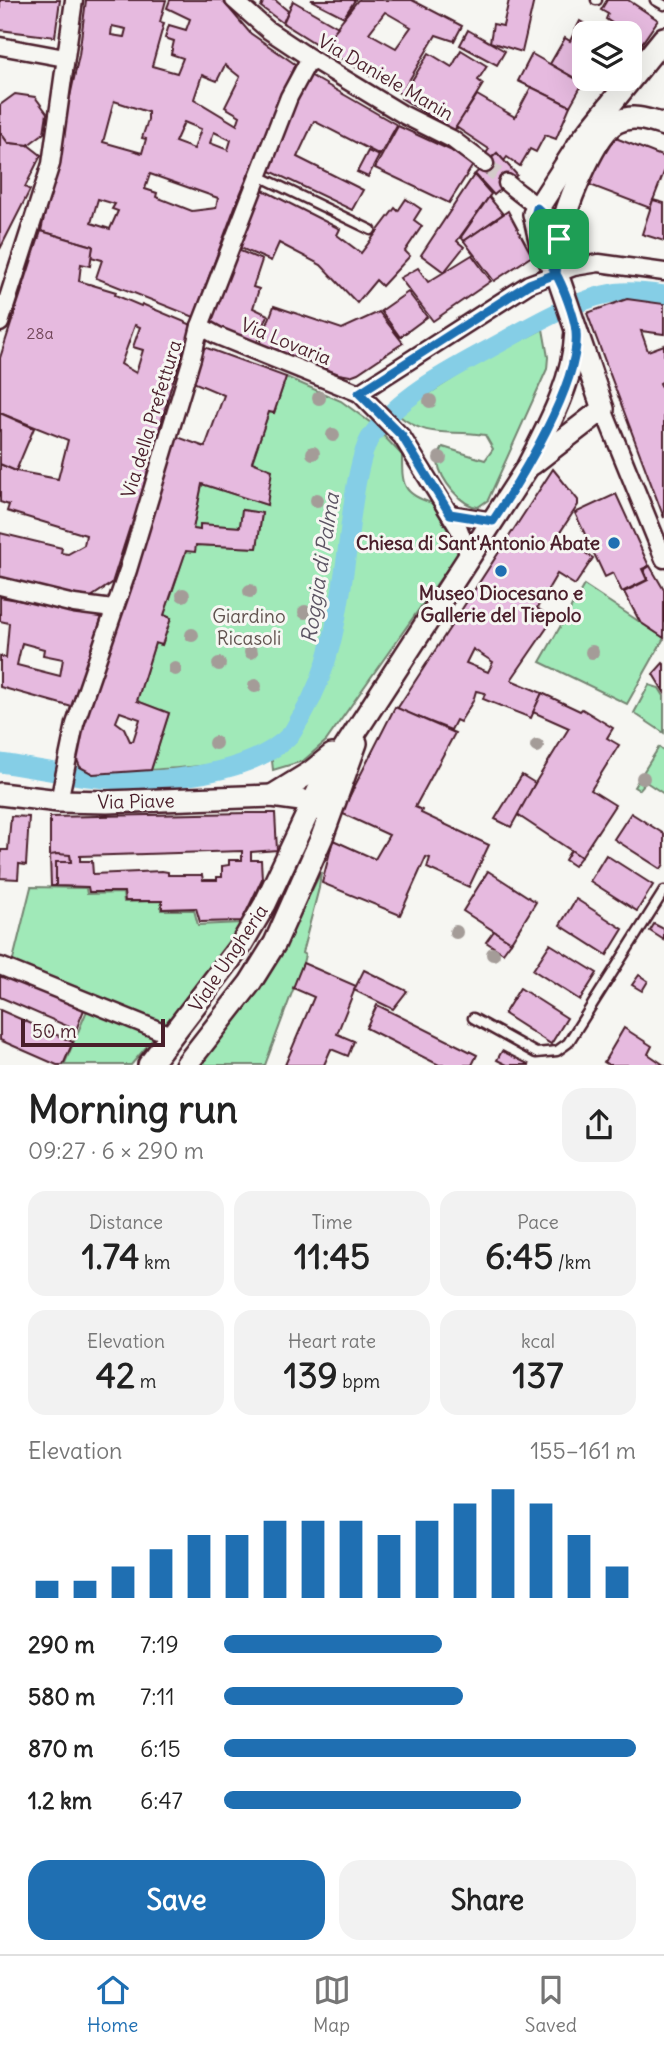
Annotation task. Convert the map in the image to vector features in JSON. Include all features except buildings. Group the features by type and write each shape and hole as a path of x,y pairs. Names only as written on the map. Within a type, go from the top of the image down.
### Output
{"street":[{"path":"0,323 6,291 51,164 74,0"},
{"name":"Via Daniele Manin","path":"234,0 268,30 310,58 404,115 452,139 485,163"},
{"path":"642,65 664,38"},
{"path":"0,46 65,58"},
{"name":"Via della Prefettura","path":"61,791 75,724 128,570 200,326 289,97 310,58"},
{"path":"621,91 581,141 534,214 536,232 556,274 603,409 664,559"},
{"path":"629,91 628,96 638,118"},
{"path":"556,274 559,239 572,197 601,137 615,122 638,118 664,125"},
{"path":"507,183 552,222 559,239"},
{"path":"469,556 450,514 402,436 359,393 529,284 599,263 664,272"},
{"path":"294,842 291,813 272,796 350,748 361,720 527,468 573,363 574,325"},
{"name":"Via Lovaria","path":"200,326 218,336 359,393"},
{"path":"527,468 603,409"},
{"path":"450,514 493,521"},
{"path":"0,586 74,604 113,609"},
{"name":"Viale Ungheria","path":"149,1065 240,945 265,904 316,794 350,748"},
{"name":"Viale Ungheria","path":"186,1065 250,983 275,943 328,821 350,748"},
{"name":"Via Piave","path":"0,794 61,791 188,800 316,794"},
{"path":"316,794 320,809 328,821"},
{"path":"0,966 173,1036"}],"lane":[{"path":"655,0 664,5"},
{"path":"257,175 371,230"},
{"path":"473,1018 536,1053 558,1051 574,1034 664,891"}],"green space":[{"path":"543,329 548,357 547,369 488,500 478,507 472,506 447,484 438,459 443,447 485,460 493,449 485,435 429,430 408,422 397,414 479,362"},
{"name":"Giardino Ricasoli","path":"286,377 341,401 371,423 360,445 354,470 334,611 316,677 303,706 286,730 266,747 239,759 224,762 151,770 169,713 137,701 155,643 162,645 171,618 164,615 186,551 196,545 257,548 262,513 242,510 240,527 200,524 200,530 193,529 202,484 267,505 252,462 269,412 274,413"},
{"path":"381,433 402,455 402,473 409,492 432,503 460,551 326,741 303,761 273,770 271,752 293,737 327,679 335,649 359,485 374,439"},
{"path":"584,585 664,638 627,704 540,662"},
{"path":"649,685 659,688 664,696 664,733 634,713"},
{"path":"659,747 664,751 664,794 646,782 639,790 634,787"},
{"path":"321,872 302,953 305,955 303,963 265,1065 198,1065 239,1015 278,958"},
{"path":"31,887 86,888 87,894 123,893 124,902 161,901 161,910 194,910 198,925 241,923 208,978 169,1031 12,964"},
{"path":"88,1008 154,1038 131,1065 64,1065"}],"waterway":[{"name":"Roggia di Palma","path":"0,763 92,778 151,780 204,774 229,768 274,748 294,730 312,698 327,660 340,600 354,494 362,459 366,445 384,420 398,406 430,383 527,328 576,304 622,292 664,295"}],"tunnel":[{"path":"485,164 507,183"}],"place":[{"name":"Chiesa di Sant'Antonio Abate","path":"614,543"},
{"name":"Museo Diocesano e Gallerie del Tiepolo","path":"501,571"}],"route":[{"path":"559,239 552,222 537,208 534,223 541,245 556,274 576,331 576,349 564,389 527,468 493,521 450,514 402,436 359,393 522,291 529,284 556,274 559,239"}]}
